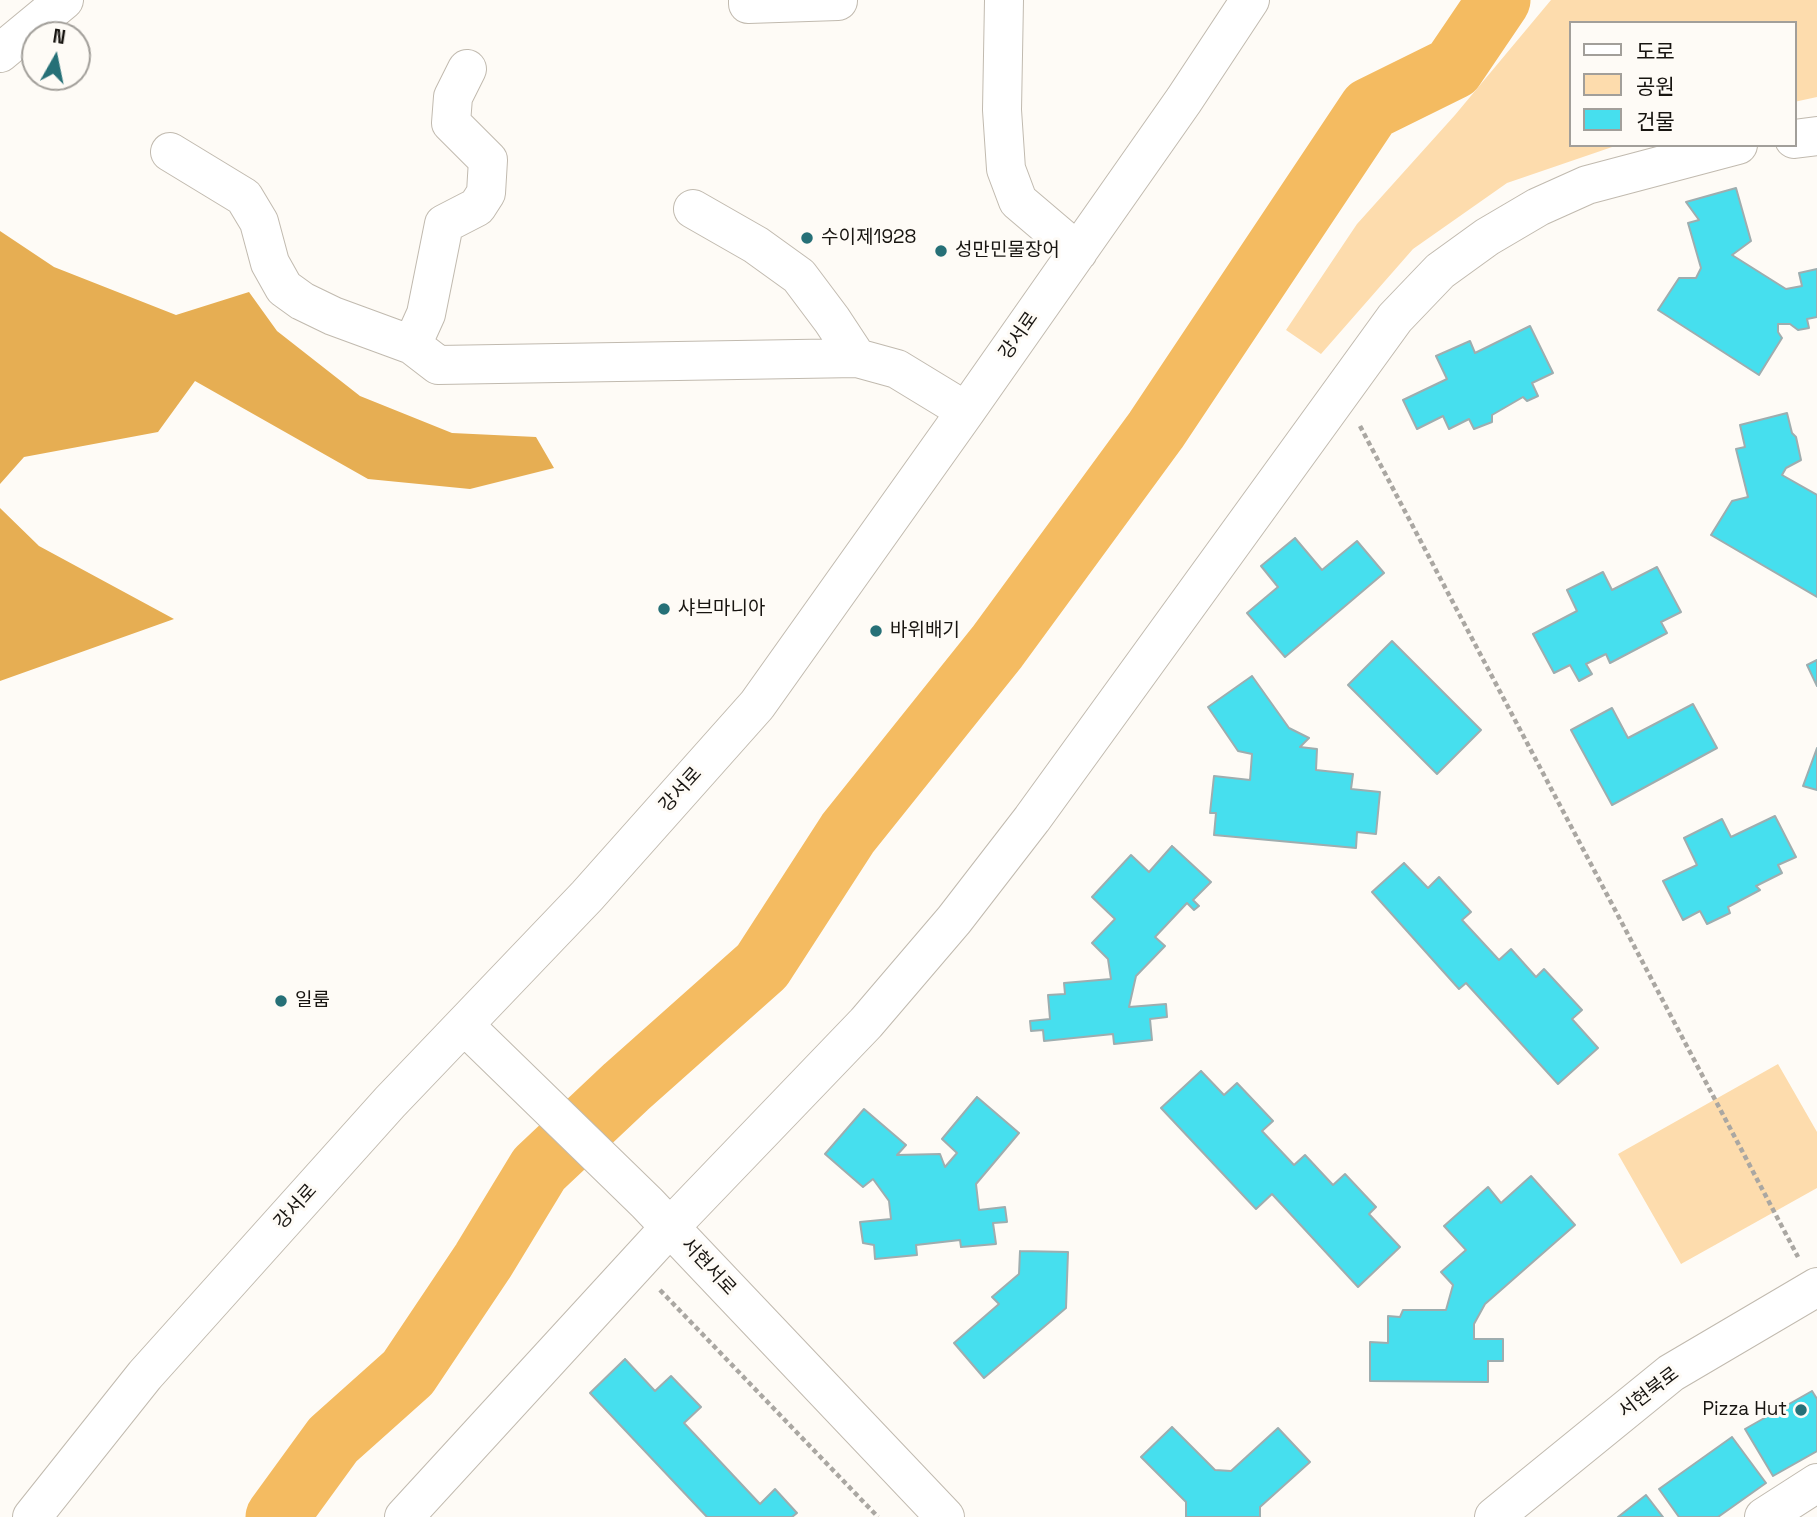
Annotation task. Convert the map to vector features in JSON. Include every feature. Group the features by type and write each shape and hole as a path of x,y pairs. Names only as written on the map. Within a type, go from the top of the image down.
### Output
{"street":[{"path":"0,54 64,0"},
{"path":"748,0 748,4 838,1"},
{"path":"1004,0 1002,110 1006,169 1018,201 1077,252"},
{"name":"강서로","path":"32,1517 145,1376 390,1102 587,896 757,705 1184,100 1250,0"},
{"path":"412,345 426,314 444,224 477,207 486,193 488,160 451,123 453,97 467,69"},
{"path":"1796,139 1817,136"},
{"path":"404,1517 659,1215 866,1023 954,920 1032,819 1395,318 1440,271 1486,237 1538,207 1587,185 1730,147"},
{"path":"170,152 244,197 259,222 271,263 284,288 302,301 332,316 412,345 438,365 857,358 897,369 966,411"},
{"path":"693,209 756,245 799,276 857,358"},
{"name":"서현서로","path":"464,1025 659,1215 945,1517"},
{"name":"서현북로","path":"1494,1517 1671,1373 1812,1280"},
{"path":"1765,1517 1817,1483"}],"path":[{"path":"1357,419 1812,1280"},
{"path":"655,1284 878,1517"}],"green space":[{"path":"1551,0 1817,0 1817,97 1796,102 1796,21 1568,21 1568,147 1612,147 1507,183 1413,249 1321,354 1286,330 1357,224 1455,115"},
{"path":"1778,1064 1817,1132 1817,1188 1681,1264 1618,1154"}],"shaded area":[{"path":"0,231 54,267 176,315 249,292 277,331 360,396 452,433 536,437 554,468 470,489 368,479 195,381 158,432 24,457 0,484"},
{"path":"0,508 39,546 174,619 0,681"}],"building":[{"path":"1736,188 1751,241 1732,255 1786,289 1802,286 1799,273 1817,269 1817,317 1807,319 1809,328 1798,330 1790,324 1778,324 1778,332 1782,338 1759,375 1658,310 1679,278 1696,278 1701,268 1688,223 1699,220 1686,202"},
{"path":"1530,326 1553,373 1532,383 1538,396 1527,401 1523,397 1492,415 1492,422 1474,429 1469,419 1449,429 1443,416 1417,429 1403,400 1447,379 1436,356 1470,341 1475,353"},
{"path":"1787,413 1801,460 1786,468 1782,475 1817,495 1817,597 1711,535 1732,501 1748,497 1736,449 1745,447 1740,425"},
{"path":"1295,538 1322,570 1357,541 1384,573 1285,657 1247,613 1278,587 1261,566"},
{"path":"1657,567 1681,612 1661,622 1667,633 1610,663 1606,654 1586,664 1592,674 1579,681 1570,665 1554,673 1533,634 1577,611 1567,590 1603,572 1612,590"},
{"path":"1392,641 1481,730 1437,774 1348,685"},
{"path":"1817,660 1817,686 1807,665"},
{"path":"1252,676 1289,728 1309,738 1300,747 1317,749 1316,770 1353,774 1351,789 1380,792 1376,834 1357,832 1356,848 1214,835 1216,813 1210,813 1214,776 1250,780 1252,754 1238,751 1208,707"},
{"path":"1693,704 1717,748 1612,805 1571,730 1612,708 1628,738"},
{"path":"1817,748 1817,790 1803,786"},
{"path":"1775,816 1796,857 1778,865 1782,873 1756,886 1760,890 1728,907 1730,913 1707,924 1700,911 1683,920 1663,881 1697,865 1684,838 1722,819 1731,837"},
{"path":"1172,846 1211,882 1193,900 1199,906 1194,910 1187,903 1155,937 1165,946 1136,976 1129,1007 1166,1004 1167,1017 1150,1019 1152,1040 1114,1044 1113,1034 1044,1041 1043,1030 1031,1031 1030,1021 1050,1019 1048,995 1065,994 1064,983 1111,979 1108,959 1092,943 1115,919 1092,897 1131,855 1149,872"},
{"path":"1404,863 1428,888 1439,877 1471,912 1462,920 1499,960 1511,949 1536,977 1544,969 1582,1010 1572,1019 1598,1048 1558,1084 1466,983 1459,989 1372,892"},
{"path":"1201,1071 1224,1095 1237,1083 1273,1121 1262,1131 1294,1165 1305,1155 1333,1185 1345,1174 1376,1207 1369,1214 1400,1247 1358,1287 1272,1194 1256,1209 1161,1108"},
{"path":"977,1097 1019,1133 976,1184 979,1210 1005,1207 1007,1222 993,1223 996,1244 961,1247 960,1240 916,1245 917,1255 875,1259 874,1245 863,1243 860,1222 891,1219 889,1201 873,1179 863,1187 825,1154 864,1109 906,1145 897,1155 940,1154 945,1167 957,1153 942,1139"},
{"path":"1531,1176 1575,1225 1485,1304 1474,1324 1474,1339 1503,1339 1503,1361 1488,1361 1488,1382 1370,1381 1370,1342 1388,1343 1388,1316 1400,1317 1403,1310 1446,1310 1453,1285 1441,1272 1466,1250 1444,1226 1488,1187 1501,1203"},
{"path":"1020,1251 1068,1252 1066,1308 984,1378 954,1343 999,1304 992,1297 1019,1274"},
{"path":"625,1359 655,1391 671,1376 701,1407 684,1423 760,1504 775,1489 797,1513 792,1517 707,1517 590,1393"},
{"path":"1812,1391 1817,1399 1817,1451 1773,1476 1745,1429"},
{"path":"1172,1427 1215,1470 1231,1471 1278,1428 1310,1462 1260,1507 1260,1517 1186,1517 1186,1502 1141,1457"},
{"path":"1732,1437 1766,1483 1718,1517 1679,1517 1659,1489"},
{"path":"1646,1495 1663,1517 1618,1517"}],"waterway":[{"path":"277,1517 333,1440 408,1373 483,1261 539,1169 762,966 848,833 997,647 1156,430 1370,109 1453,68 1499,0"}],"place":[{"name":"수이제1928","path":"807,238"},
{"name":"성만민물장어","path":"941,251"},
{"name":"샤브마니아","path":"664,609"},
{"name":"바위배기","path":"876,631"},
{"name":"일룸","path":"281,1001"},
{"name":"Pizza Hut","path":"1801,1410"}]}
